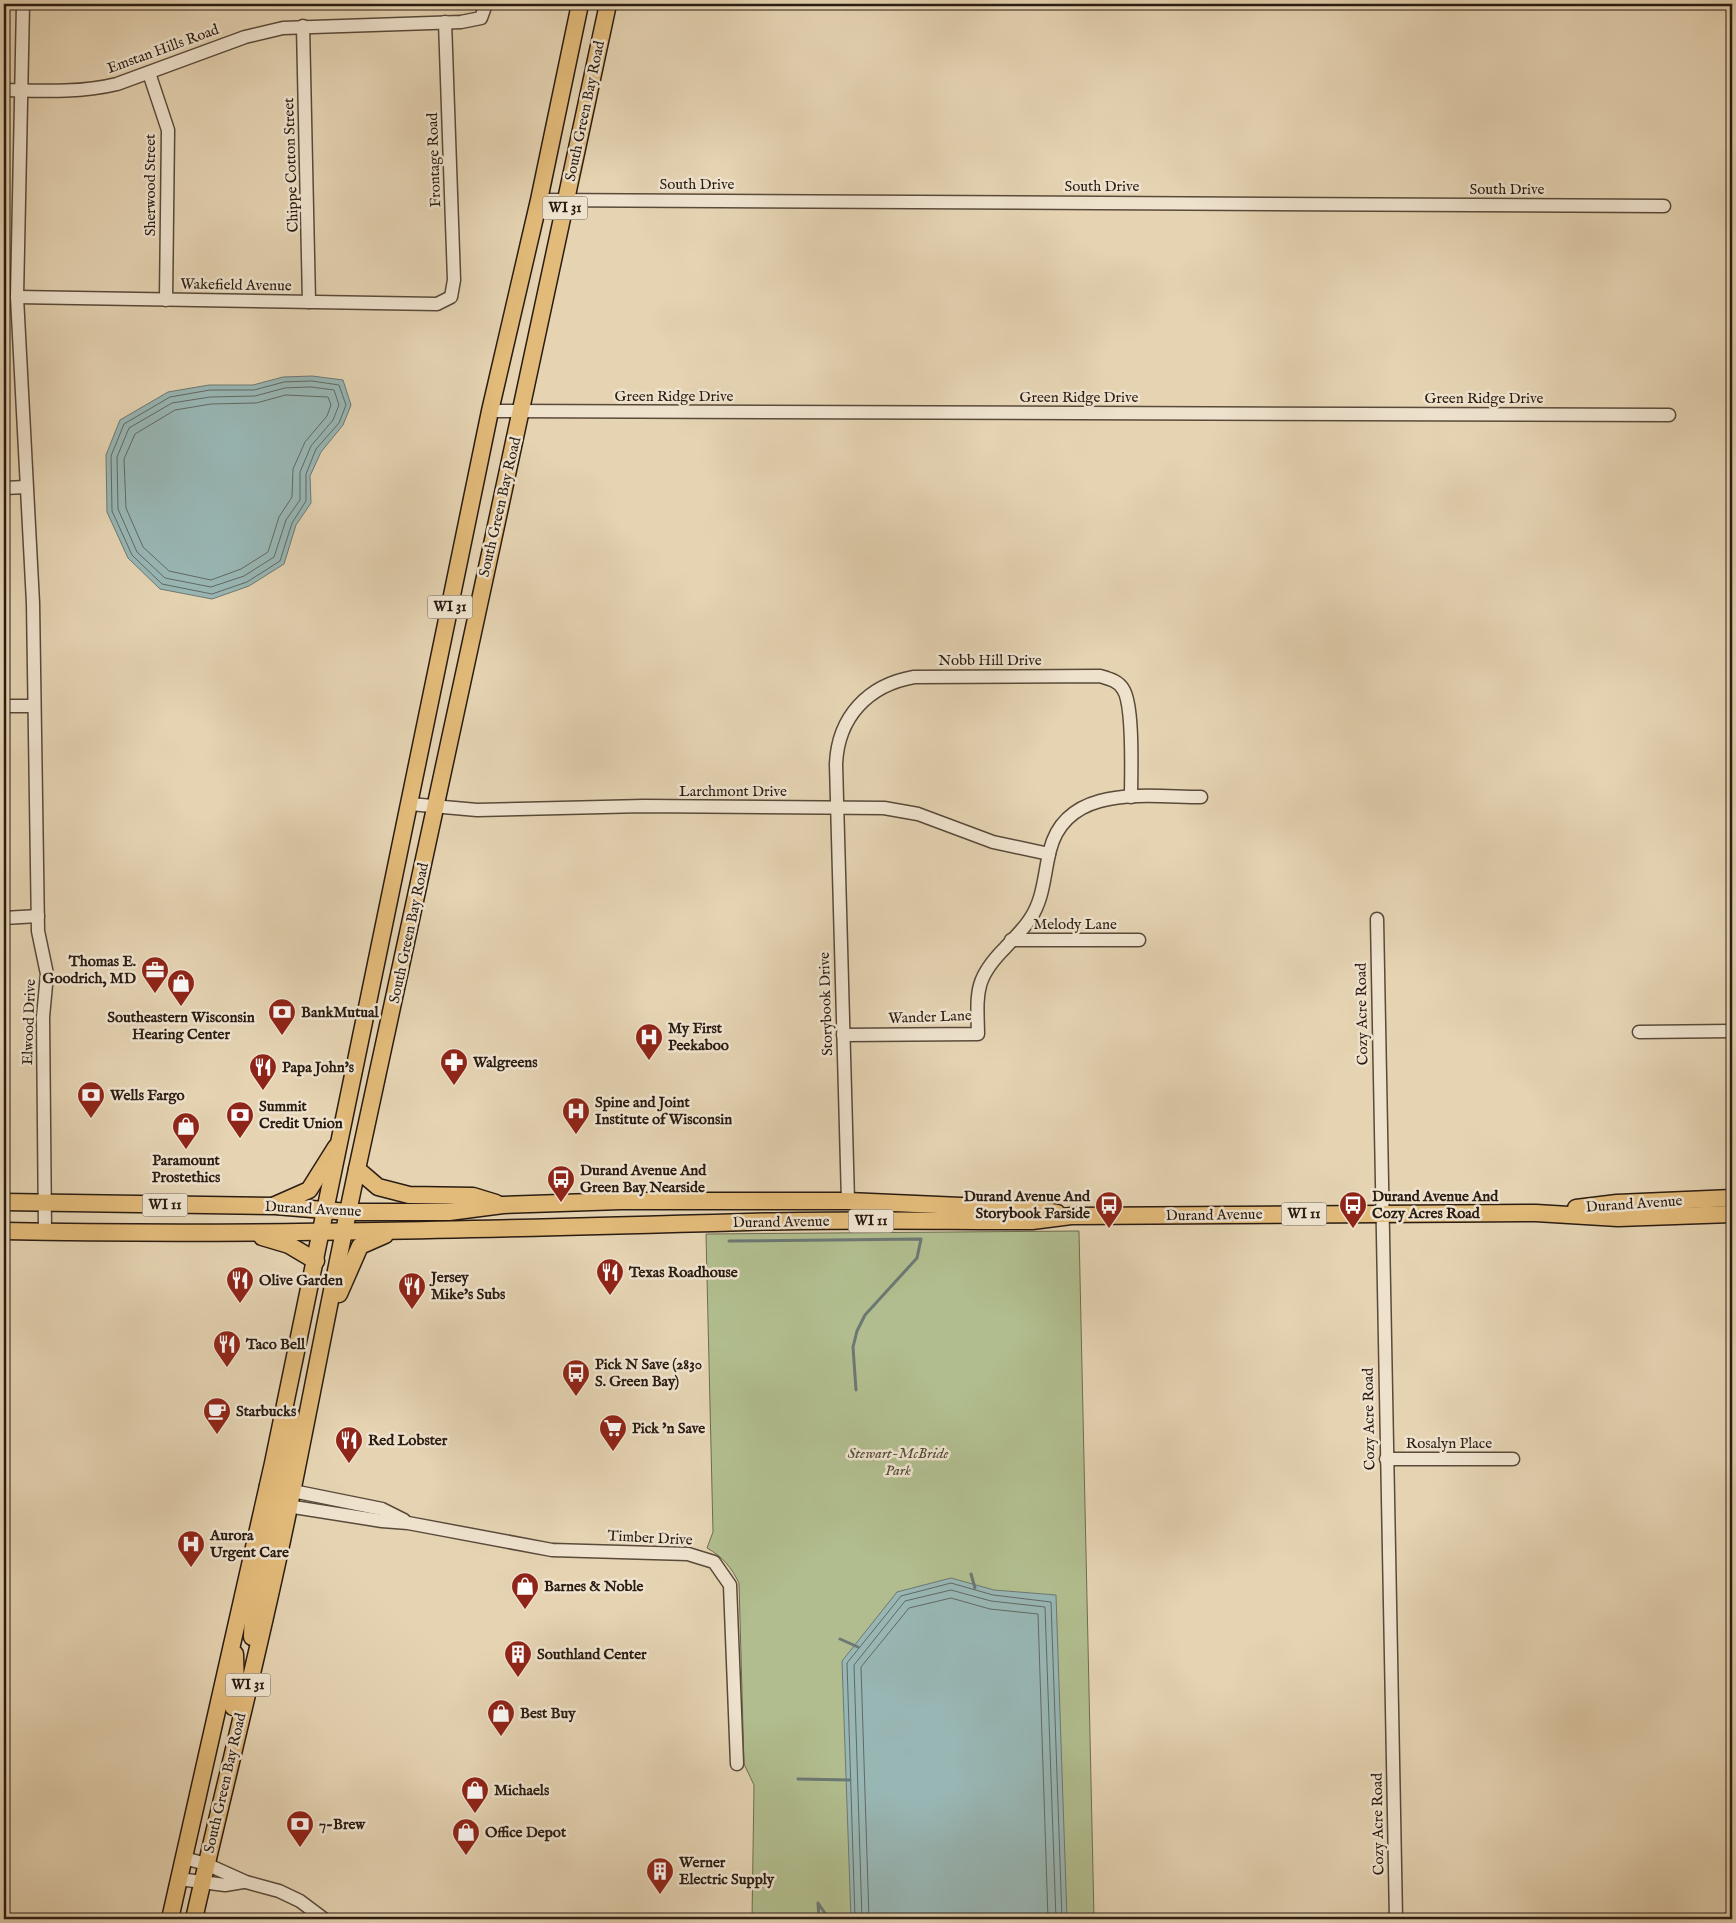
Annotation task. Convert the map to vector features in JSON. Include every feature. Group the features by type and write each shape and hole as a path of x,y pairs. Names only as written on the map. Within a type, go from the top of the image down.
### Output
{"main road":[{"name":"South Green Bay Road","path":"204,1863 251,1672 278,1496 293,1366 490,411 539,200 580,4"},
{"name":"South Green Bay Road","path":"184,1858 234,1634 278,1496 324,1331 343,1232 437,807 478,601 522,412 608,4"},
{"path":"275,1206 309,1190 341,1139"},
{"path":"357,1169 378,1187 409,1195 473,1196 503,1205"},
{"name":"Durand Avenue","path":"1536,1213 1617,1203 1732,1198"},
{"path":"611,1227 627,1220 632,1214 630,1206 621,1201"},
{"name":"Durand Avenue","path":"4,1202 275,1206 348,1212 449,1212 503,1205 621,1201 848,1201 1032,1209 1071,1216"},
{"path":"671,1225 680,1211 690,1201"},
{"name":"Durand Avenue","path":"4,1231 343,1232 611,1227 749,1222 1032,1221 1071,1216 1536,1213 1618,1218 1732,1214"},
{"path":"243,1231 289,1245 316,1261"},
{"path":"324,1331 360,1246 368,1240 396,1231"},
{"path":"170,1919 204,1863 201,1848 236,1690 234,1634"},
{"path":"184,1858 192,1881 194,1919"},
{"path":"186,1919 192,1881"}],"street":[{"name":"Elwood Drive","path":"23,4 17,297 33,603 38,931 47,974 43,1017 45,1232"},
{"name":"Emstan Hills Road","path":"4,90 78,91 98,89 149,73 264,31 303,26 445,22 481,18 486,4"},
{"name":"Frontage Road","path":"445,22 454,280 451,297"},
{"name":"Chippe Cotton Street","path":"303,26 309,302"},
{"name":"Sherwood Street","path":"149,73 168,130 166,300"},
{"name":"South Drive","path":"539,200 1664,206"},
{"name":"Wakefield Avenue","path":"17,297 438,304 451,297"},
{"name":"Green Ridge Drive","path":"490,411 1669,415"},
{"path":"4,488 26,487"},
{"name":"Nobb Hill Drive","path":"838,807 837,754 844,726 852,713 872,692 899,680 914,677 1100,676 1110,679 1123,689 1129,703 1131,797"},
{"path":"4,706 34,706"},
{"name":"Wander Lane","path":"843,1035 978,1034 977,1001 980,980 990,962 1030,920 1036,909 1049,854 1061,826 1079,809 1101,799 1201,797"},
{"name":"Larchmont Drive","path":"410,804 476,810 644,806 884,808 918,814 993,842 1049,854"},
{"name":"Storybook Drive","path":"838,807 848,1201"},
{"path":"4,918 38,916"},
{"name":"Cozy Acre Road","path":"1377,918 1396,1919"},
{"name":"Melody Lane","path":"1011,940 1139,940"},
{"path":"1639,1032 1732,1031"},
{"name":"Rosalyn Place","path":"1386,1459 1513,1459"},
{"name":"Timber Drive","path":"278,1496 382,1521 408,1522 552,1550 688,1554 714,1562 730,1585 737,1764"},
{"path":"184,1858 204,1863 246,1882 268,1887 292,1896 324,1919"},
{"path":"192,1881 226,1884 246,1882"}],"green space":[{"name":"Stewart-McBride Park","path":"1079,1231 1094,1919 752,1919 754,1785 744,1764 739,1583 726,1563 707,1548 713,1532 706,1234"}],"water":[{"path":"312,376 343,380 351,405 343,425 321,452 310,476 311,503 296,525 284,564 249,586 212,599 160,589 128,558 107,512 106,455 120,420 168,392 209,385 253,385 283,377"},
{"path":"951,1578 994,1590 1056,1595 1067,1919 851,1919 842,1661 897,1592"}],"waterway":[{"path":"729,1241 921,1239 917,1258 865,1315 857,1331 853,1347 856,1390"},
{"path":"971,1574 975,1588"},
{"path":"840,1639 858,1647"},
{"path":"798,1779 850,1780"},
{"path":"819,1919 818,1903 829,1919"}],"place":[{"name":"Thomas E. Goodrich, MD","path":"155,994"},
{"name":"Southeastern Wisconsin Hearing Center","path":"181,1007"},
{"name":"BankMutual","path":"282,1036"},
{"name":"My First Peekaboo","path":"649,1061"},
{"name":"Walgreens","path":"454,1086"},
{"name":"Papa John's","path":"263,1091"},
{"name":"Wells Fargo","path":"91,1119"},
{"name":"Spine and Joint Institute of Wisconsin","path":"576,1135"},
{"name":"Summit Credit Union","path":"240,1139"},
{"name":"Paramount Prostethics","path":"186,1150"},
{"name":"Durand Avenue And Green Bay Nearside","path":"561,1203"},
{"name":"Durand Avenue And Storybook Farside","path":"1109,1229"},
{"name":"Durand Avenue And Cozy Acres Road","path":"1353,1229"},
{"name":"Texas Roadhouse","path":"610,1296"},
{"name":"Olive Garden","path":"240,1304"},
{"name":"Jersey Mike's Subs","path":"412,1310"},
{"name":"Taco Bell","path":"227,1368"},
{"name":"Pick N Save (2830 S. Green Bay)","path":"576,1397"},
{"name":"Starbucks","path":"217,1435"},
{"name":"Pick 'n Save","path":"613,1452"},
{"name":"Red Lobster","path":"349,1464"},
{"name":"Aurora Urgent Care","path":"191,1568"},
{"name":"Barnes & Noble","path":"525,1610"},
{"name":"Southland Center","path":"518,1678"},
{"name":"Best Buy","path":"501,1737"},
{"name":"Michaels","path":"475,1814"},
{"name":"7-Brew","path":"300,1848"},
{"name":"Office Depot","path":"466,1856"},
{"name":"Werner Electric Supply","path":"660,1895"}]}
